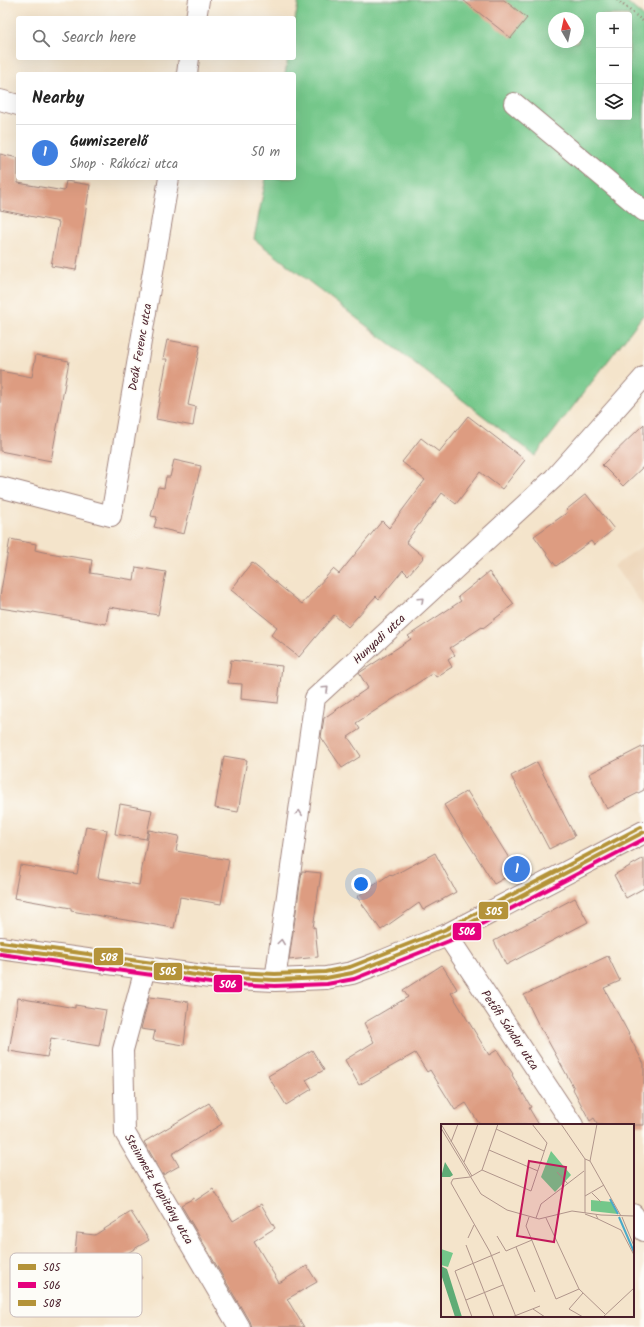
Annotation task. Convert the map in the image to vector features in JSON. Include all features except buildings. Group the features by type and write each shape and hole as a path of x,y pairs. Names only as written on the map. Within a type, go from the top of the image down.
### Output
{"main road":[{"path":"0,948 210,977 275,980 326,978 352,973 447,935 644,832"}],"street":[{"path":"196,16 199,0"},
{"path":"186,72 189,60"},
{"path":"0,100 16,104"},
{"path":"514,103 644,211"},
{"name":"Deák Ferenc utca","path":"0,487 111,516 169,180"},
{"name":"Hunyadi utca","path":"275,980 315,698 554,478 644,377"},
{"name":"Petőfi Sándor utca","path":"447,935 573,1124"},
{"name":"Steinmetz Kapitány utca","path":"145,968 123,1050 125,1133 239,1327"},
{"path":"634,1216 644,1231"}],"path":[{"path":"617,0 644,22"}],"shaded area":[{"path":"644,545 644,607 614,566"}],"green space":[{"path":"299,0 625,0 644,17 644,314 535,456 254,239 266,180 296,180 296,72 285,72 288,60 296,60 296,16"}],"transit line":[{"name":"508","path":"1,942 211,971 275,974 325,972 350,967 444,930 641,827"},
{"name":"505","path":"0,948 210,977 275,980 326,978 352,973 447,935 644,832"},
{"name":"506","path":"0,954 210,983 275,986 327,984 354,979 449,941 644,839"}],"place":[{"name":"Gumiszerelő","path":"517,869"}]}
